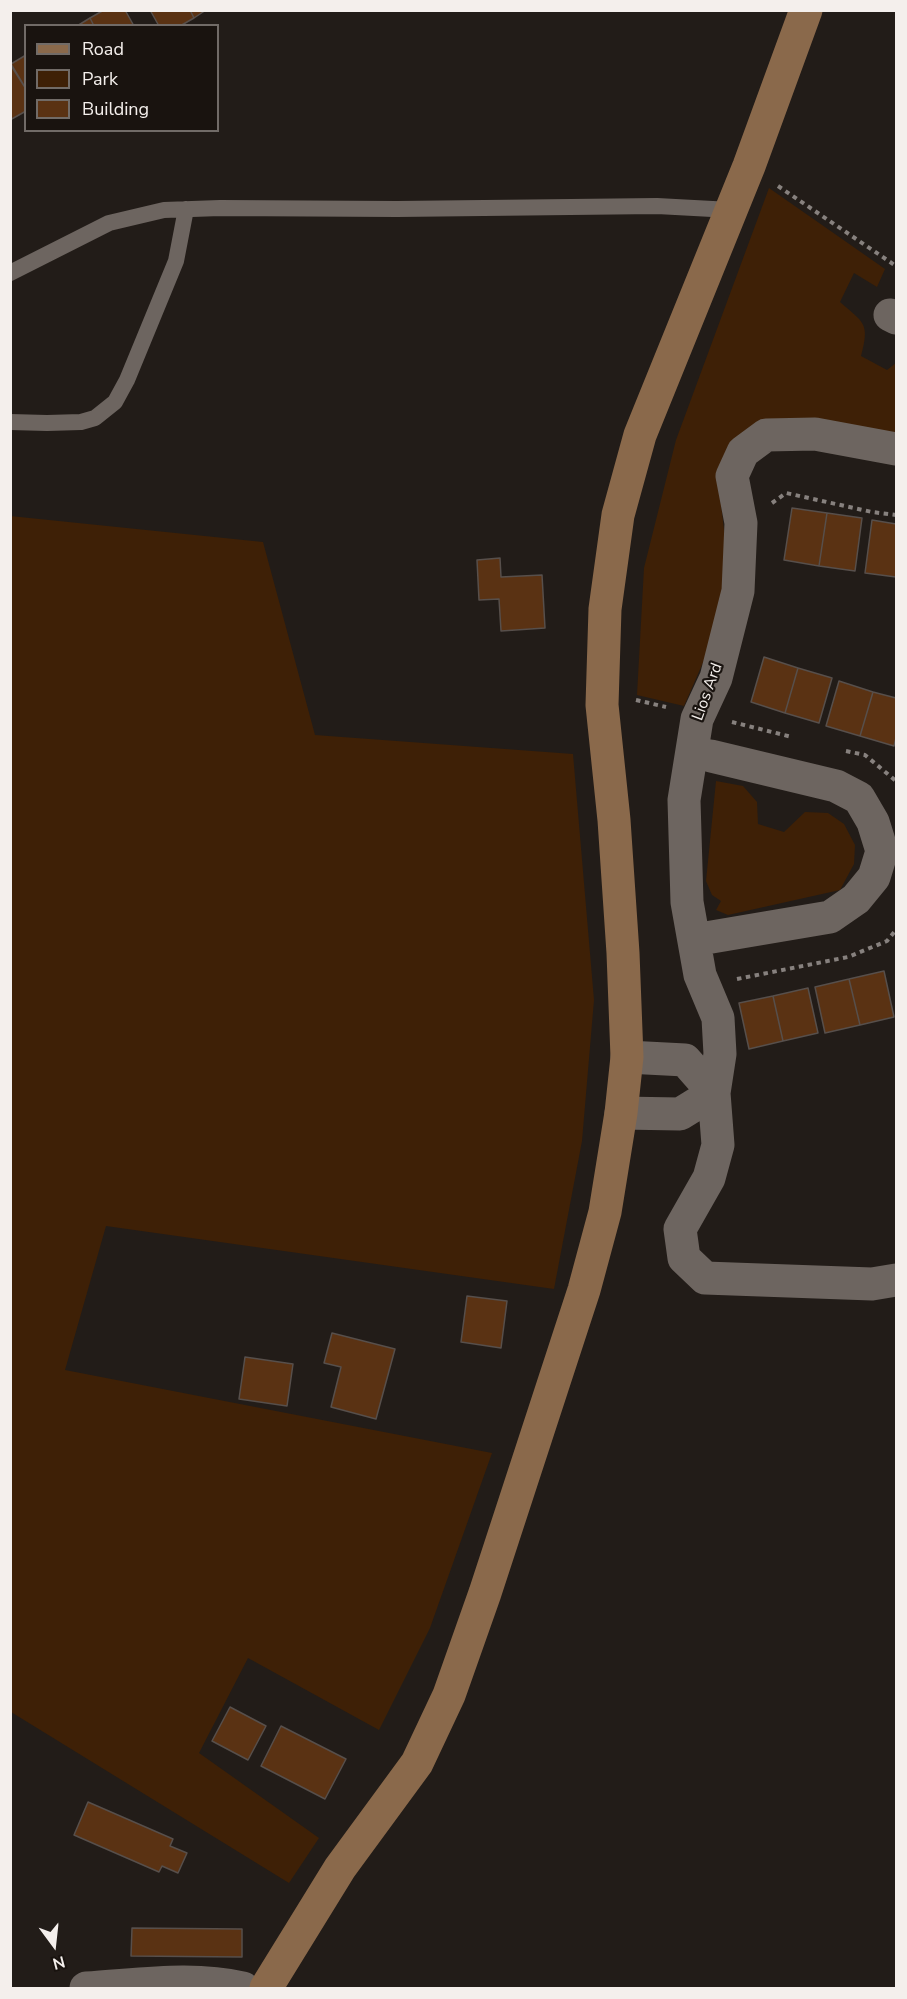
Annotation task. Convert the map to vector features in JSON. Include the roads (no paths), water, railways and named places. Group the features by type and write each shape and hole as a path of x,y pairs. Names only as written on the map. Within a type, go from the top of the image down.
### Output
{"main road":[{"path":"266,1989 340,1868 417,1763 453,1686 584,1290 605,1212 621,1113 627,1057 614,820 602,705 605,609 618,515 640,435 749,166 806,10"}],"street":[{"name":"Lios Ard","path":"897,449 815,434 766,435 743,452 732,477 741,523 738,591 716,678 696,719 684,800 687,902 700,975 718,1018 720,1054 714,1093 718,1145 710,1178 680,1229 684,1258 705,1278 872,1284 897,1280"},
{"path":"694,940 830,917 856,899 874,877 882,851 873,822 859,798 836,786 780,787 711,756"},
{"path":"621,1113 680,1114 714,1093 685,1060 627,1057"},
{"path":"86,1989 179,1982 220,1983 243,1989"}],"lane":[{"path":"10,273 109,223 164,210 657,206 731,210"},
{"path":"10,422 81,422 95,418 115,402 127,380 176,261 186,209"}]}
